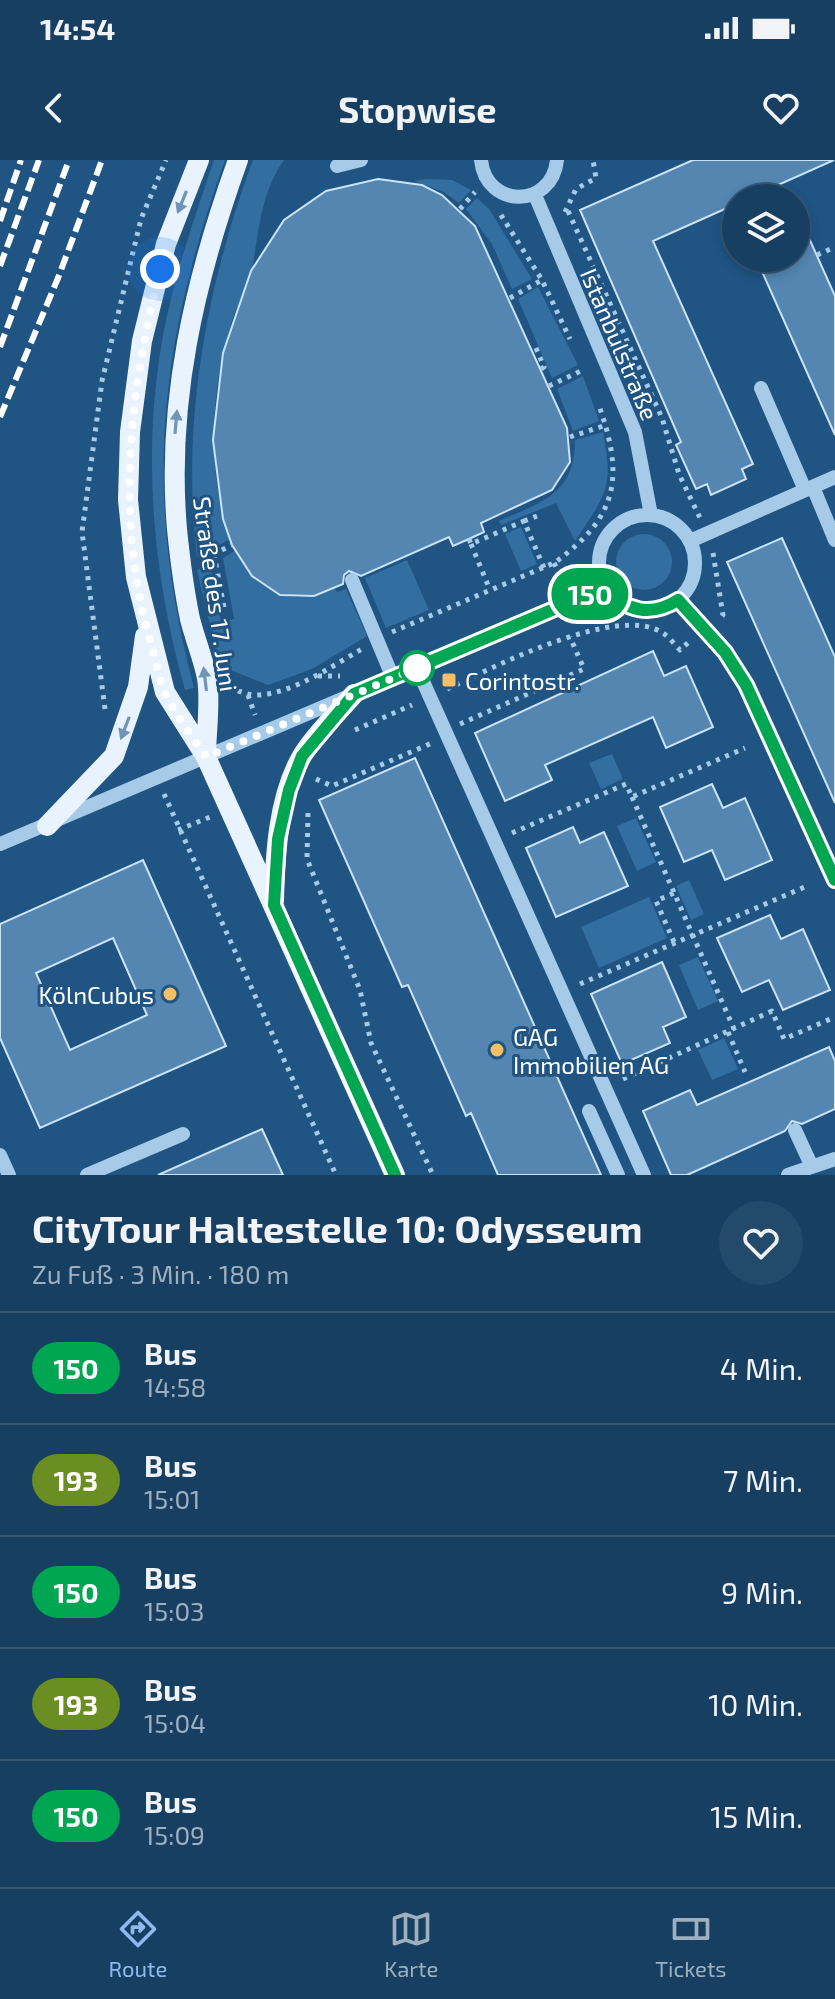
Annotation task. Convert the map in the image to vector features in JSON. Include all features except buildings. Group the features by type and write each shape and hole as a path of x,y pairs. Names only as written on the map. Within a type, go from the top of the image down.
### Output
{"main road":[{"name":"Straße des 17. Juni","path":"199,160 166,244 142,341 130,432 128,500 136,577 165,692 206,757 395,1175"},
{"name":"Straße des 17. Juni","path":"206,757 207,681 182,571 173,477 185,345 205,257 238,160"},
{"path":"47,826 114,756 138,687 146,625"},
{"path":"274,905 278,839 289,790 302,756 354,694"}],"street":[{"path":"337,166 361,160"},
{"path":"481,160 488,183 497,192 522,198 535,195 550,182 557,160"},
{"name":"Istanbulstraße","path":"535,195 635,432 651,515"},
{"path":"761,388 835,540"},
{"path":"690,541 835,477"},
{"path":"651,515 667,519 690,541 695,572 689,587 678,600 653,611 639,610 626,606 606,587 599,558 611,531 622,522 651,515"},
{"path":"352,580 393,678"},
{"path":"0,844 606,587"},
{"path":"678,600 725,652 746,685 835,880"},
{"path":"417,668 644,1175"},
{"path":"589,1111 618,1175"},
{"path":"795,1130 812,1167"},
{"path":"87,1175 183,1134"},
{"path":"0,1155 9,1175"},
{"path":"788,1175 835,1159"}],"path":[{"path":"467,178 486,196"},
{"path":"460,209 471,197"},
{"path":"494,203 542,280 573,343"},
{"path":"345,734 515,659 610,624 661,631 680,650 723,615 710,531 692,509 662,418 568,211"},
{"path":"817,255 835,247"},
{"path":"510,298 542,280"},
{"path":"536,348 544,367 541,369"},
{"path":"579,356 590,383"},
{"path":"549,386 585,369"},
{"path":"315,676 378,639 544,568 577,547 609,502 615,480 606,425 595,397"},
{"path":"570,437 606,425"},
{"path":"490,590 470,542 537,516"},
{"path":"524,521 544,568"},
{"path":"182,571 232,545"},
{"path":"214,554 225,613"},
{"path":"312,777 332,786 584,669 570,637"},
{"path":"632,797 745,748"},
{"path":"310,785 317,768"},
{"path":"493,842 626,784 734,1029"},
{"path":"308,807 307,859 360,990 371,1043 433,1175"},
{"path":"178,831 336,1175"},
{"path":"561,992 807,886"},
{"path":"674,893 656,901 674,942"},
{"path":"603,1087 772,1011 784,1039 835,1017"},
{"path":"728,1032 745,1072"}],"shaded area":[{"path":"214,160 225,160 202,228 185,294 172,358 165,422 164,485 168,550 178,618 194,688 185,690 158,560 152,473 153,429 162,341 172,295"},
{"path":"253,160 284,160 266,197 251,272 232,320 218,380 214,434 217,487 230,539 197,557 192,456 201,356 222,257"},
{"path":"452,180 471,190 459,203 444,192 414,181"},
{"path":"477,198 489,209 532,279 512,289 492,244 466,209"},
{"path":"538,287 578,365 552,378 518,299"},
{"path":"583,376 599,421 573,431 557,389"},
{"path":"603,432 608,466 605,490 575,541 556,503 501,525 499,521 542,501 562,484 569,473 575,440"},
{"path":"521,527 537,564 521,571 505,534"},
{"path":"644,534 664,542 672,562 664,582 644,590 624,582 616,562 624,542"},
{"path":"236,550 255,576 276,593 302,597 335,588 337,592 346,589 367,636 312,669 268,685 233,671 221,674 197,570 210,564 221,622 234,619 223,558"},
{"path":"407,560 429,610 386,628 365,578"},
{"path":"612,754 623,779 601,789 589,763"},
{"path":"636,818 656,862 637,871 617,826"},
{"path":"689,880 704,914 691,920 676,886"},
{"path":"649,897 667,938 599,968 581,927"},
{"path":"698,957 718,1001 698,1010 679,965"},
{"path":"724,1038 738,1069 712,1080 698,1050"}],"railway":[{"path":"0,221 21,160"},
{"path":"0,266 39,160"},
{"path":"0,347 69,160"},
{"path":"0,417 58,278 102,160"}],"bus line":[{"name":"150","path":"395,1175 274,905 278,839 289,790 302,756 354,694 606,587 614,598 639,610 653,611 678,600 725,652 746,685 835,880"}],"place":[{"name":"Corintostr.","path":"449,680"},
{"name":"KölnCubus","path":"170,994"},
{"name":"GAG Immobilien AG","path":"497,1050"}],"route":[{"path":"160,269 142,341 130,432 128,500 136,577 146,625 165,692 175,711 206,757 278,724 417,668"}]}
